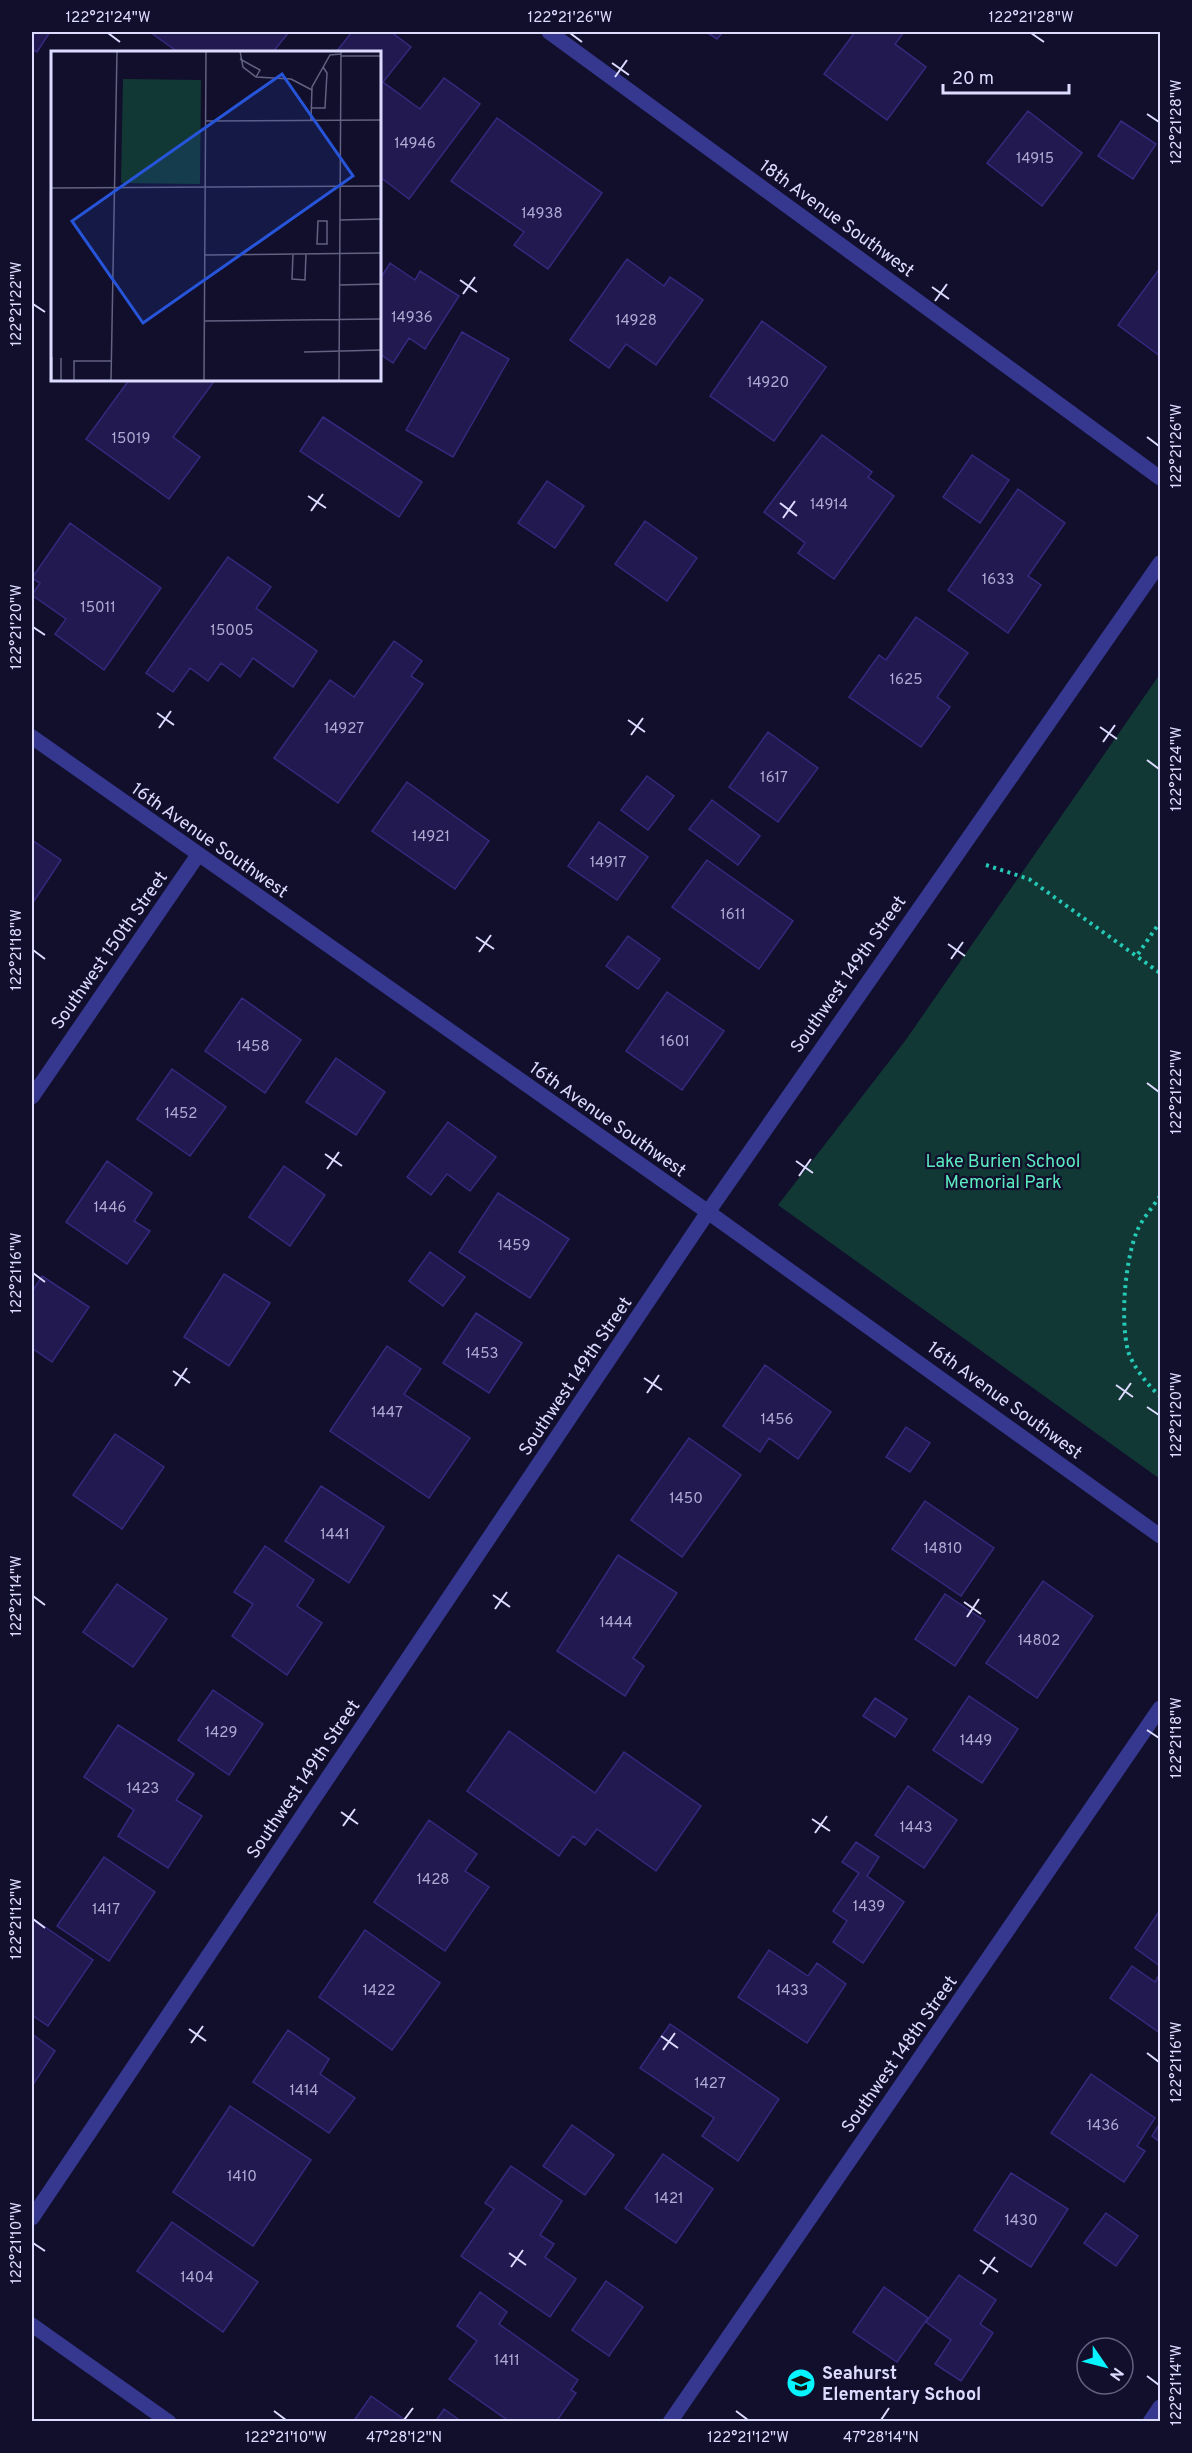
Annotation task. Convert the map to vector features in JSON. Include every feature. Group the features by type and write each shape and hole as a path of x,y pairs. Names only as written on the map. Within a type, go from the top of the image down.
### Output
{"street":[{"name":"18th Avenue Southwest","path":"549,32 1161,478"},
{"name":"Southwest 149th Street","path":"32,2218 708,1212 1161,563"},
{"name":"16th Avenue Southwest","path":"32,737 708,1212 1161,1536"},
{"name":"Southwest 150th Street","path":"32,1097 198,855"},
{"name":"Southwest 148th Street","path":"670,2421 1161,1708"},
{"path":"32,2325 169,2421"},
{"path":"1150,2421 1161,2407"}],"path":[{"path":"955,855 1029,879 1138,954 1161,973"},
{"path":"1138,954 1161,922"},
{"path":"1161,1196 1137,1230 1128,1268 1125,1312 1129,1352 1153,1390 1161,1396"}],"green space":[{"name":"Lake Burien School Memorial Park","path":"1160,674 1160,1479 778,1205 905,1041"}],"building":[{"path":"32,32 50,32 37,52 32,49"},
{"path":"150,32 289,32 274,51 177,51"},
{"path":"352,32 391,32 411,47 383,82 420,109 444,78 480,104 409,199 381,178 381,51 337,51"},
{"path":"706,32 723,32 717,39"},
{"path":"855,32 904,32 895,44 926,67 887,120 824,74"},
{"path":"1028,111 1082,153 1042,206 987,163"},
{"path":"497,118 602,193 548,269 514,245 524,232 451,181"},
{"path":"1121,121 1156,144 1133,179 1098,156"},
{"path":"627,259 664,286 670,277 703,300 656,365 626,344 609,368 570,340"},
{"path":"390,263 415,280 420,271 459,296 425,349 409,338 393,363 381,355 381,277"},
{"path":"1160,268 1160,356 1118,325"},
{"path":"762,321 826,367 774,441 710,396"},
{"path":"462,332 509,359 453,457 406,430"},
{"path":"128,381 214,381 173,437 200,457 169,499 86,439"},
{"path":"323,417 422,482 399,517 300,451"},
{"path":"822,435 872,472 868,477 894,496 834,579 798,553 805,543 764,512"},
{"path":"972,455 1009,480 980,523 943,497"},
{"path":"547,481 584,506 555,548 518,523"},
{"path":"1018,489 1065,523 1028,576 1041,585 1008,633 948,590"},
{"path":"645,521 697,558 667,601 615,564"},
{"path":"70,523 161,588 104,670 55,634 66,619 32,595 40,583 32,578"},
{"path":"228,557 271,587 256,608 317,651 293,687 253,658 240,677 221,663 208,681 190,668 173,692 146,673"},
{"path":"916,617 968,653 937,697 950,707 921,747 849,697 879,655 886,660"},
{"path":"394,641 422,661 411,676 423,684 338,803 274,758 330,680 354,697"},
{"path":"768,732 818,768 778,822 729,787"},
{"path":"647,776 674,796 648,830 621,810"},
{"path":"407,782 489,841 455,889 372,831"},
{"path":"712,800 760,836 738,865 689,829"},
{"path":"599,822 648,857 617,900 568,866"},
{"path":"32,840 61,860 32,904"},
{"path":"707,860 793,921 759,969 672,907"},
{"path":"628,936 660,959 638,989 606,966"},
{"path":"667,992 724,1031 682,1090 626,1051"},
{"path":"242,998 301,1040 265,1093 205,1051"},
{"path":"336,1058 385,1092 356,1135 306,1102"},
{"path":"172,1069 226,1107 190,1156 137,1119"},
{"path":"448,1122 496,1157 470,1191 447,1174 431,1195 407,1177"},
{"path":"107,1161 152,1193 134,1221 150,1231 127,1264 66,1222"},
{"path":"284,1166 325,1195 290,1246 249,1217"},
{"path":"498,1193 569,1239 530,1298 459,1252"},
{"path":"430,1252 465,1277 443,1306 409,1281"},
{"path":"224,1274 270,1303 229,1366 184,1337"},
{"path":"42,1276 89,1307 52,1362 32,1348 32,1292"},
{"path":"476,1313 522,1343 489,1393 443,1363"},
{"path":"387,1346 421,1369 404,1394 470,1438 429,1498 330,1431"},
{"path":"765,1365 831,1412 798,1459 769,1438 760,1452 723,1426"},
{"path":"906,1427 930,1443 910,1472 886,1457"},
{"path":"115,1434 164,1467 122,1529 73,1495"},
{"path":"689,1438 741,1475 682,1557 631,1520"},
{"path":"321,1486 384,1527 349,1583 285,1541"},
{"path":"925,1501 994,1548 961,1596 892,1549"},
{"path":"265,1546 314,1580 297,1606 322,1623 287,1675 232,1636 253,1604 234,1592"},
{"path":"618,1555 677,1593 633,1658 644,1666 625,1696 557,1651"},
{"path":"1043,1581 1093,1616 1037,1698 986,1663"},
{"path":"117,1584 167,1619 133,1667 83,1632"},
{"path":"945,1594 985,1621 955,1666 915,1639"},
{"path":"213,1690 263,1724 229,1775 178,1740"},
{"path":"969,1696 1018,1729 982,1783 933,1750"},
{"path":"875,1698 907,1719 895,1737 863,1716"},
{"path":"118,1725 194,1774 176,1800 202,1816 168,1868 118,1836 134,1810 84,1777"},
{"path":"509,1731 595,1793 624,1752 701,1806 656,1871 597,1829 585,1845 573,1836 559,1856 467,1791"},
{"path":"908,1786 957,1820 924,1868 875,1835"},
{"path":"429,1820 477,1854 465,1871 489,1887 445,1951 374,1902"},
{"path":"856,1842 879,1857 867,1876 904,1902 863,1963 833,1942 847,1921 833,1911 859,1873 842,1862"},
{"path":"104,1857 155,1892 109,1961 57,1926"},
{"path":"1160,1910 1160,1966 1135,1948"},
{"path":"32,1918 93,1960 48,2026 32,2015"},
{"path":"365,1930 440,1983 392,2050 319,1997"},
{"path":"769,1950 808,1976 817,1963 846,1984 807,2043 738,1997"},
{"path":"1132,1966 1155,1982 1160,1973 1160,2033 1110,1998"},
{"path":"670,2024 779,2099 738,2161 702,2136 714,2118 640,2068"},
{"path":"288,2030 329,2059 320,2074 355,2098 329,2133 253,2082"},
{"path":"32,2034 55,2051 32,2086"},
{"path":"1091,2074 1155,2118 1137,2146 1145,2151 1124,2182 1051,2133"},
{"path":"230,2106 311,2160 253,2246 173,2192"},
{"path":"1160,2123 1160,2142 1152,2136"},
{"path":"572,2125 614,2155 585,2195 543,2166"},
{"path":"663,2154 713,2189 676,2243 625,2208"},
{"path":"511,2166 562,2201 540,2235 554,2244 545,2257 576,2279 550,2317 461,2256 494,2209 485,2203"},
{"path":"1011,2173 1068,2209 1031,2267 974,2230"},
{"path":"1106,2213 1138,2236 1116,2266 1084,2243"},
{"path":"172,2222 258,2282 223,2332 137,2271"},
{"path":"959,2275 996,2300 980,2324 993,2333 961,2381 935,2364 951,2340 926,2322"},
{"path":"606,2281 643,2307 609,2356 572,2330"},
{"path":"884,2287 928,2318 897,2362 853,2332"},
{"path":"480,2292 507,2312 499,2324 578,2380 571,2390 576,2393 556,2422 510,2422 449,2379 477,2341 457,2326"},
{"path":"371,2396 408,2422 353,2422"},
{"path":"444,2409 462,2422 435,2422"}],"place":[{"name":"Seahurst Elementary School","path":"801,2383"}]}
